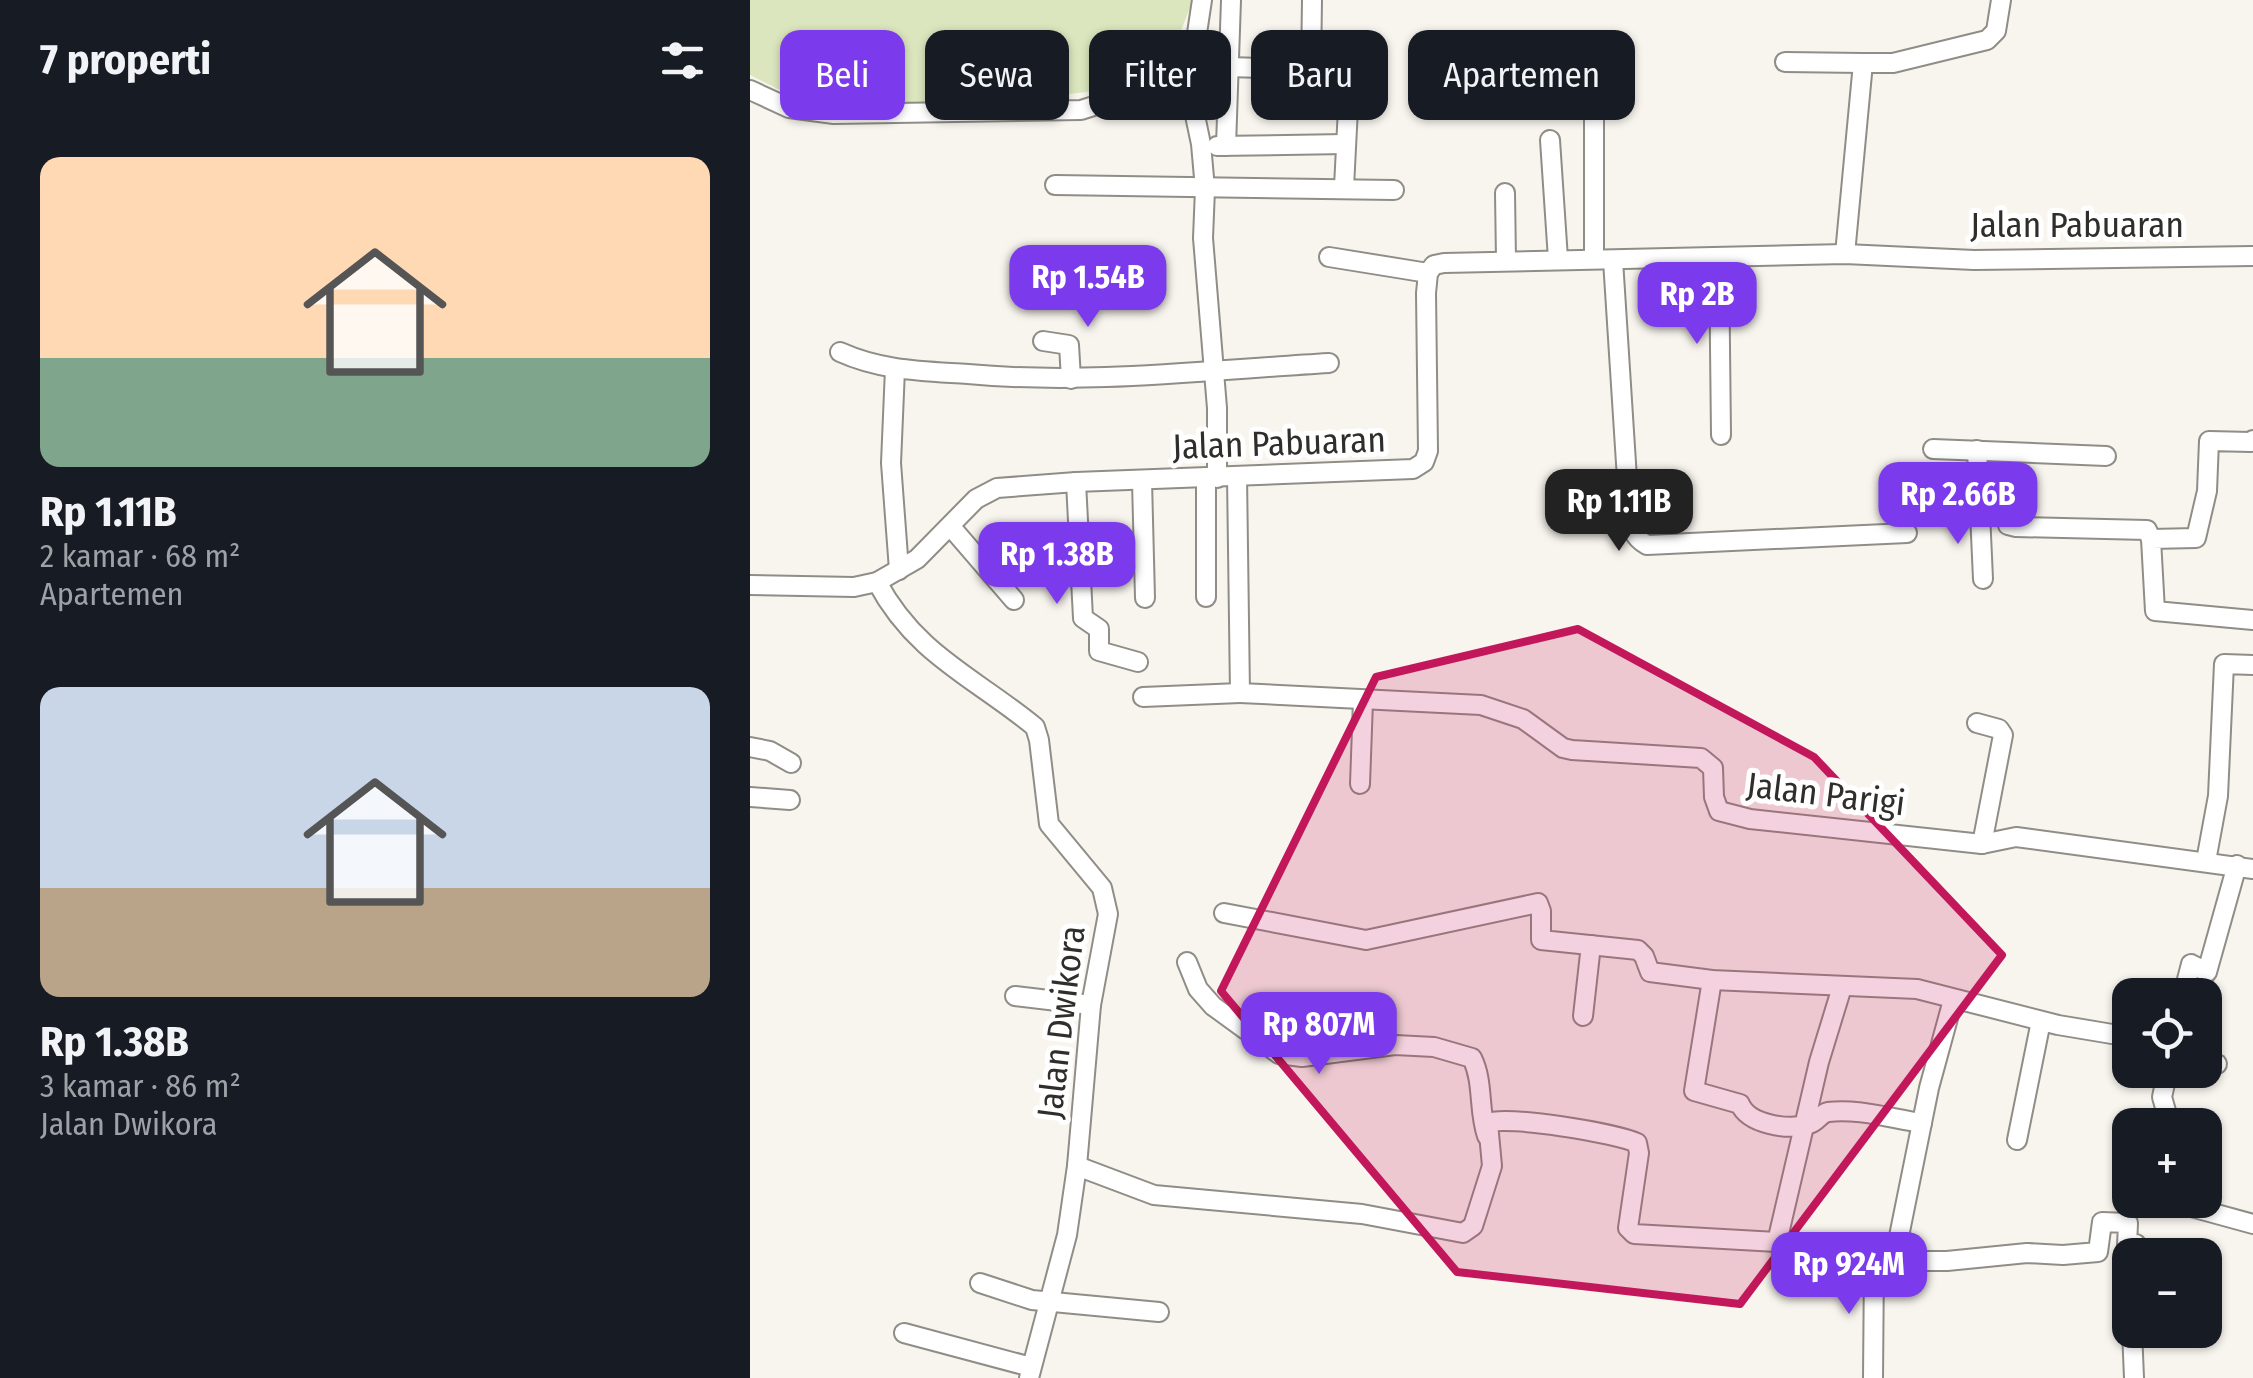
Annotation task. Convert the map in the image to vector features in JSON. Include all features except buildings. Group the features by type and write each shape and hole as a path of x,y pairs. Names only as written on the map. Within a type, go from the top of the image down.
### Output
{"street":[{"path":"1198,30 1202,0"},
{"path":"1229,30 1230,0"},
{"path":"1312,0 1312,30"},
{"path":"1785,62 1893,63 1987,40 1996,31 2002,0"},
{"path":"1846,254 1863,62"},
{"path":"750,90 789,108 834,114 1089,107"},
{"path":"1197,120 1214,369 1206,597"},
{"path":"1226,146 1227,120"},
{"path":"1344,187 1347,120"},
{"path":"1594,120 1594,259"},
{"path":"1550,140 1558,259"},
{"path":"1201,144 1346,144"},
{"path":"1055,185 1394,190"},
{"path":"1506,193 1506,260"},
{"name":"Jalan Pabuaran","path":"750,585 854,588 877,582 899,570 951,527 987,491 1019,485 1403,472 1424,462 1428,451 1426,293 1428,273 1434,265 1506,260 1846,254 1974,260 2253,256"},
{"path":"1328,257 1428,273"},
{"path":"1719,258 1721,435"},
{"path":"1613,260 1629,510 1638,540 1647,546 1907,533"},
{"path":"1043,341 1069,344 1072,379"},
{"path":"840,352 866,364 895,369 993,378 1072,379 1329,363"},
{"path":"895,369 890,463 899,570"},
{"path":"2152,539 2196,538 2208,491 2209,441 2253,440"},
{"path":"1933,449 2106,456"},
{"path":"1977,450 1983,578"},
{"path":"1237,476 1239,686"},
{"path":"1142,481 1145,598"},
{"path":"1076,482 1083,618 1099,630 1099,651 1138,662"},
{"path":"1980,513 2003,513 2008,526 2016,527 2147,530 2152,539 2155,611 2253,620"},
{"path":"951,527 1014,600"},
{"name":"Jalan Dwikora","path":"877,582 892,610 926,648 1036,730 1049,824 1096,880 1107,902 1103,949 1091,1005 1078,1124 1078,1166 1067,1236 1030,1372"},
{"path":"2206,861 2218,796 2224,664 2253,665"},
{"name":"Jalan Parigi","path":"1142,697 1239,686 1363,701 1481,705 1523,720 1563,748 1702,758 1713,768 1716,806 1726,814 1982,844 2016,837 2245,867"},
{"path":"1360,784 1363,701"},
{"path":"1977,723 1999,729 2002,735 1982,844"},
{"path":"750,746 770,751 791,763"},
{"path":"750,797 790,800"},
{"path":"2187,978 2191,964 2207,972 2245,867"},
{"path":"1224,912 1366,940 1538,903 1541,940 1638,950 1650,972 1712,980 1917,990 2041,1021 2112,1034"},
{"path":"1583,1016 1591,945"},
{"path":"1078,1166 1154,1196 1362,1214 1463,1233 1473,1226 1492,1166 1481,1113 1479,1078 1472,1058 1434,1047 1396,1045 1302,1057 1279,1054 1212,1006 1198,989 1187,962"},
{"path":"1712,980 1694,1091 1740,1104 1743,1114 1750,1118 1804,1126 1828,1112 1922,1123"},
{"path":"1776,1242 1842,987"},
{"path":"1015,996 1091,1005"},
{"path":"1894,1261 1922,1123 1954,1000"},
{"path":"2017,1140 2041,1021"},
{"path":"1487,1138 1489,1122 1505,1120 1632,1140 1639,1153 1628,1216 1630,1233 1776,1242 1874,1261 2098,1252 2102,1222 2107,1220 2128,1223 2127,1238"},
{"path":"2222,1216 2253,1224"},
{"path":"1873,1378 1874,1261"},
{"path":"980,1284 1050,1303 1159,1312"},
{"path":"904,1333 1030,1372"},
{"path":"2133,1348 2134,1378"}],"highlighted area":[{"path":"1578,629 1814,757 2002,955 1740,1304 1457,1272 1221,991 1376,677"}],"green space":[{"path":"750,0 1193,0 1181,30 1089,30 1089,92 1069,94 1069,30 925,30 925,102 905,103 905,30 780,30 780,90 750,75"}]}
